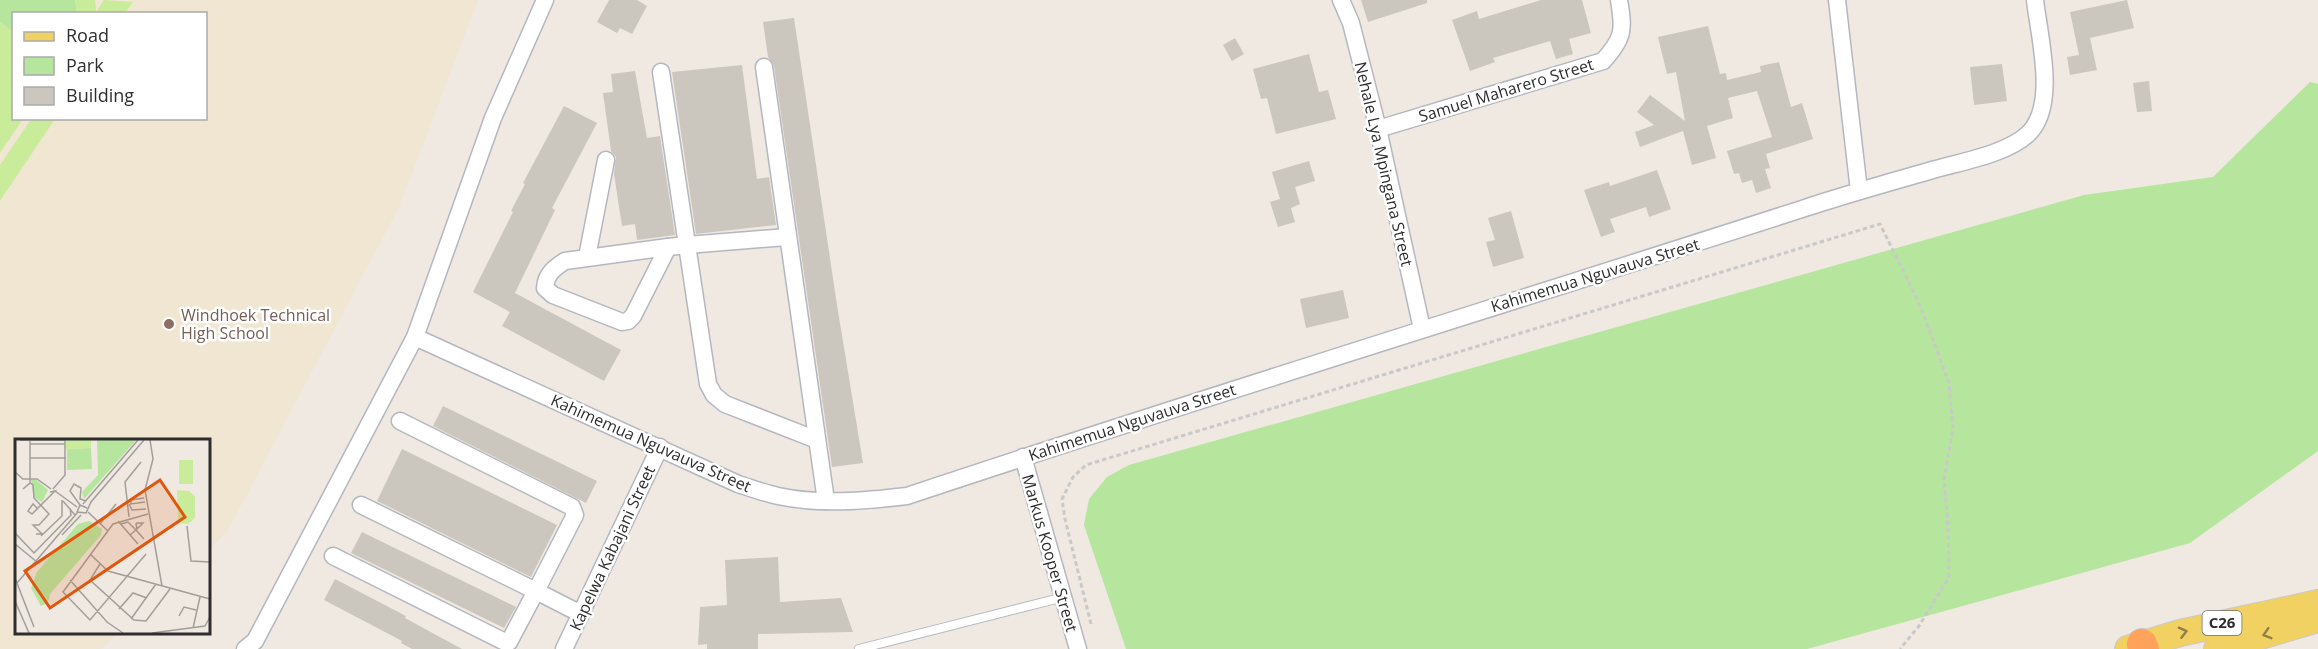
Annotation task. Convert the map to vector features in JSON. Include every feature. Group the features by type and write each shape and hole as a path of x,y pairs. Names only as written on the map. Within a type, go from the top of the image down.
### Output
{"main road":[{"name":"C26","path":"2138,648 2180,633 2318,603"},
{"name":"C26","path":"2217,649 2318,619"}],"street":[{"path":"246,649 255,641 415,337 493,118 545,0"},
{"name":"Nehale Lya Mpingana Street","path":"1341,0 1351,22 1378,129 1422,329"},
{"name":"Samuel Maharero Street","path":"1378,129 1603,62 1617,46 1623,24 1619,0"},
{"path":"1837,0 1859,191"},
{"name":"Kahimemua Nguvauva Street","path":"415,337 738,484 778,496 826,501 864,501 907,496 1422,329 2012,144 2030,132 2040,117 2045,94 2035,0"},
{"path":"764,67 826,501"},
{"path":"661,72 708,384 714,395 725,404 817,440"},
{"path":"587,257 606,160"},
{"path":"668,247 633,316 628,321 621,322 553,295 545,288 546,278 554,268 566,261 668,247 787,237"},
{"path":"333,556 507,644 576,515 572,507 400,421"},
{"name":"Kapelwa Kabajani Street","path":"564,649 660,447"},
{"name":"Markus Kooper Street","path":"1023,457 1078,649"},
{"path":"361,505 581,614"}],"lane":[{"path":"859,649 1064,597"}],"path":[{"path":"1092,627 1062,499 1073,477 1086,465 1880,224 1920,305 1949,383 1953,429 1944,479 1949,577 1919,626 1900,649"}],"shaded area":[{"name":"Windhoek Technical High School","path":"0,0 478,0 399,207 227,532 210,548 210,439 15,439 15,634 118,634 101,649 0,649"}],"green space":[{"path":"0,0 75,0 77,12 12,12 12,31 0,22"},
{"path":"75,0 95,0 96,12 77,12"},
{"path":"104,0 133,2 126,12 96,12"},
{"path":"0,22 12,31 12,120 22,120 0,153"},
{"path":"2310,82 2318,84 2318,451 2190,543 1807,649 1126,649 1084,525 1089,499 1107,477 1129,465 2084,195 2213,177"},
{"path":"31,120 54,120 0,201 0,165"}],"building":[{"path":"609,0 637,0 647,6 632,34 620,28 617,33 597,22"},
{"path":"1361,0 1427,0 1427,3 1368,22"},
{"path":"1541,0 1582,0 1591,33 1569,39 1573,54 1556,59 1550,41 1493,58 1495,62 1470,71 1452,20 1477,11 1479,19"},
{"path":"2127,0 2134,28 2090,38 2097,70 2070,75 2067,57 2079,55 2070,12"},
{"path":"794,18 863,463 832,467 774,66 768,57 763,22"},
{"path":"1708,26 1720,74 1726,73 1727,80 1761,72 1760,66 1779,62 1791,107 1802,103 1813,139 1766,154 1770,168 1765,169 1771,188 1756,193 1752,180 1742,183 1739,173 1734,174 1727,151 1772,137 1757,91 1728,98 1733,118 1707,126 1716,158 1692,165 1683,131 1640,147 1635,132 1654,125 1637,112 1650,95 1685,121 1676,72 1667,74 1658,37"},
{"path":"1235,38 1244,54 1232,61 1223,45"},
{"path":"1309,54 1319,92 1328,90 1336,119 1276,134 1267,98 1261,99 1253,69"},
{"path":"2002,64 2007,101 1974,105 1970,67"},
{"path":"742,65 757,179 769,177 776,225 696,234 672,72"},
{"path":"635,71 647,138 660,136 675,235 637,240 635,224 622,226 614,174 616,157 611,151 603,93 613,92 611,74"},
{"path":"2149,81 2152,111 2137,112 2133,83"},
{"path":"564,106 597,123 552,208 555,210 515,293 621,350 604,381 502,326 510,312 473,292 513,212 511,211 525,184 523,183"},
{"path":"1309,161 1315,181 1295,187 1300,204 1291,208 1295,222 1278,227 1270,202 1280,199 1272,172"},
{"path":"1657,170 1671,209 1649,217 1646,207 1610,219 1615,232 1601,237 1584,190 1609,182 1610,186"},
{"path":"1511,211 1524,258 1493,267 1486,242 1495,240 1488,218"},
{"path":"1343,290 1349,318 1306,328 1300,299"},
{"path":"443,406 597,481 586,503 433,426"},
{"path":"402,449 557,525 531,577 377,501"},
{"path":"362,532 516,607 504,628 351,553"},
{"path":"778,557 780,602 841,598 853,632 758,634 758,649 707,649 707,644 698,645 700,607 727,605 725,560"},
{"path":"335,579 406,616 405,618 462,649 412,649 401,643 402,641 324,600"}],"place":[{"name":"Windhoek Technical High School","path":"169,324"}]}
